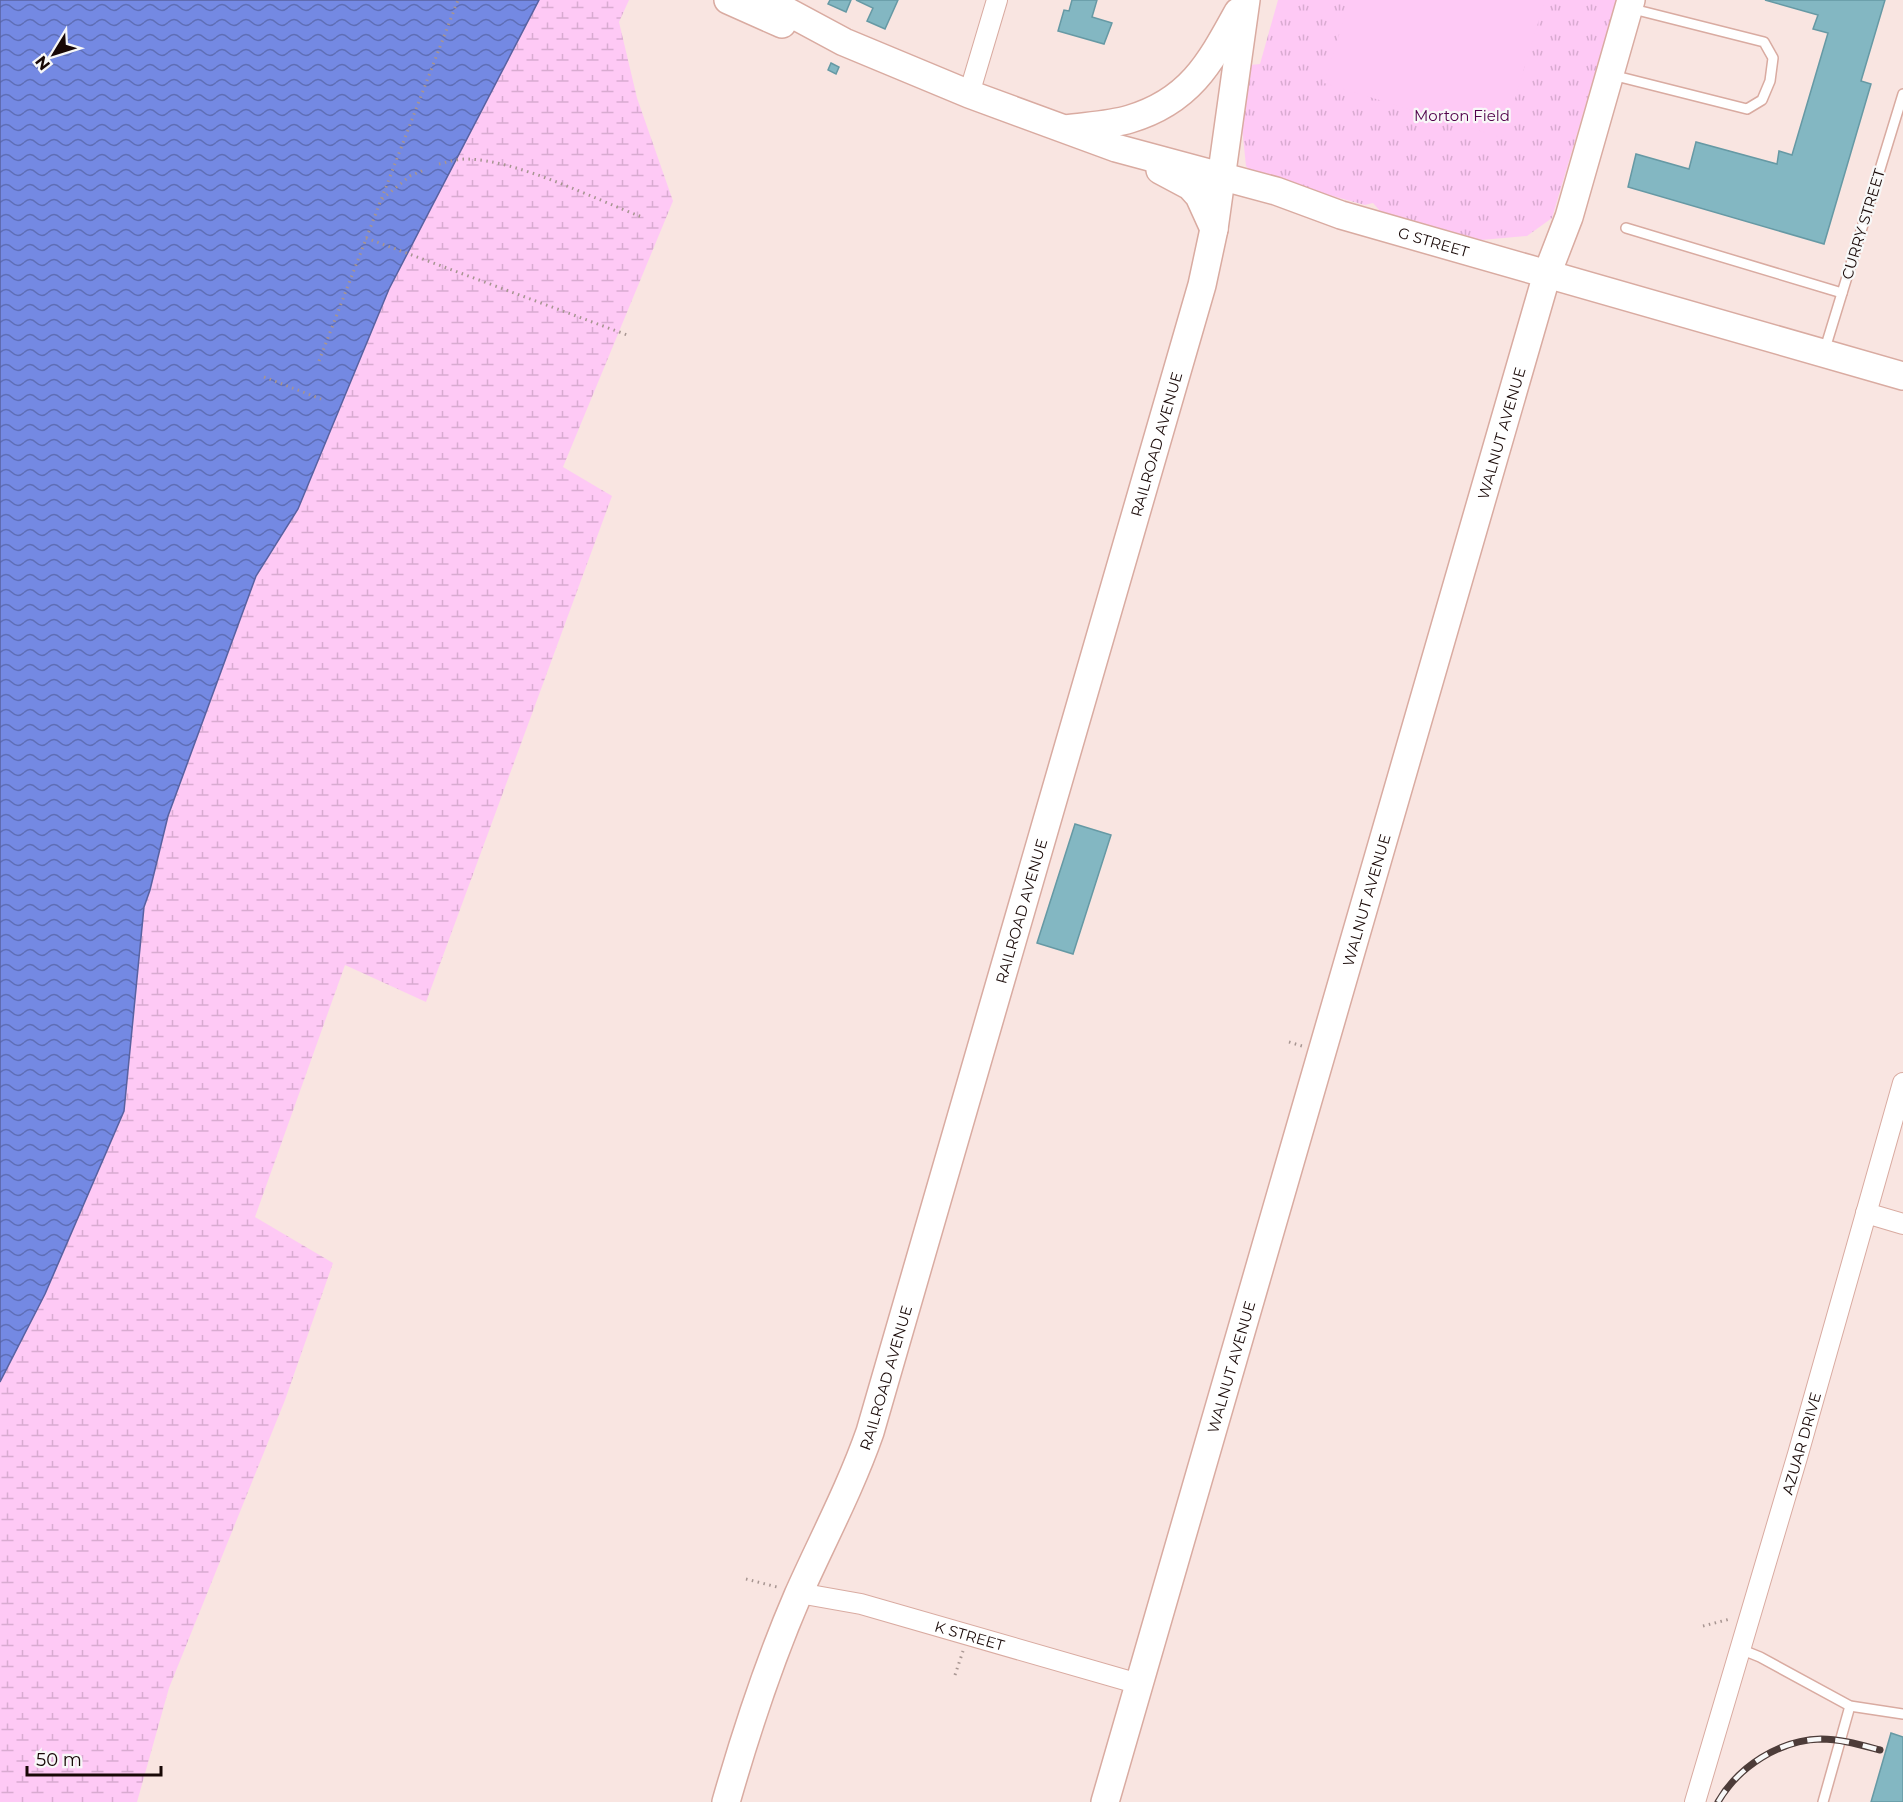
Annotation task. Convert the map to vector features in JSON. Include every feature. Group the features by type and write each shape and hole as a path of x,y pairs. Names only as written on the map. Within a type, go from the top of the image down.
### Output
{"main road":[{"name":"G STREET","path":"728,0 776,11 969,94 1116,148 1276,191 1341,214 1903,376"},
{"path":"1065,130 1128,120 1164,106 1193,82 1211,60 1245,0"},
{"name":"RAILROAD AVENUE","path":"726,1802 762,1688 799,1593 844,1500 870,1432 1196,308 1214,229 1245,0"},
{"name":"WALNUT AVENUE","path":"1105,1802 1148,1686 1273,1226 1547,274 1569,217 1630,4"},
{"path":"1116,148 1190,186 1199,195 1214,229"}],"street":[{"path":"969,94 997,0"},
{"name":"AZUAR DRIVE","path":"1695,1802 1798,1454 1903,1083"},
{"path":"1866,1213 1903,1224"},
{"name":"K STREET","path":"799,1593 861,1604 1148,1686"}],"lane":[{"path":"1609,74 1747,110 1762,100 1770,81 1773,58 1764,42 1630,4"},
{"name":"CURRY STREET","path":"1824,354 1901,110 1903,94"},
{"path":"1626,228 1842,293"},
{"path":"1739,1649 1760,1657 1850,1706 1903,1714"},
{"path":"1823,1802 1850,1706"}],"path":[{"path":"319,361 458,0"},
{"path":"439,164 462,159 482,160 505,166 535,175 642,217"},
{"path":"381,200 410,177 424,170"},
{"path":"366,238 630,336"},
{"path":"264,377 321,399"},
{"path":"746,1579 799,1593"},
{"path":"1702,1626 1750,1614"},
{"path":"955,1676 968,1635"}],"green space":[{"path":"492,0 629,0 619,22 637,98 673,201 563,467 612,496 426,1002 345,965 255,1217 333,1263 285,1400 169,1688 137,1802 0,1802 0,1310 116,905"},
{"name":"Morton Field","path":"1278,0 1617,0 1552,218 1527,236 1481,240 1380,211 1373,203 1365,205 1253,174 1246,166 1241,117 1250,65 1260,64"},
{"path":"1350,0 1545,0 1503,138 1324,83"}],"water":[{"path":"0,0 539,0 389,289 298,509 256,576 168,816 144,907 124,1111 45,1294 0,1382"}],"building":[{"path":"830,0 851,0 846,12 828,4"},
{"path":"856,0 898,0 885,29 867,21 873,8"},
{"path":"1072,0 1097,0 1092,17 1112,23 1104,44 1058,31 1064,10 1069,11"},
{"path":"1765,0 1885,0 1861,81 1871,84 1824,244 1628,187 1636,154 1689,169 1696,142 1777,164 1779,151 1792,155 1828,33 1813,29 1818,15"},
{"path":"831,63 839,67 836,74 828,70"},
{"path":"1075,824 1111,835 1073,954 1037,943"},
{"path":"1891,1733 1903,1737 1903,1802 1871,1802"}],"railway":[{"path":"1718,1802 1726,1789 1748,1767 1775,1750 1790,1744 1828,1739 1880,1750"}]}
